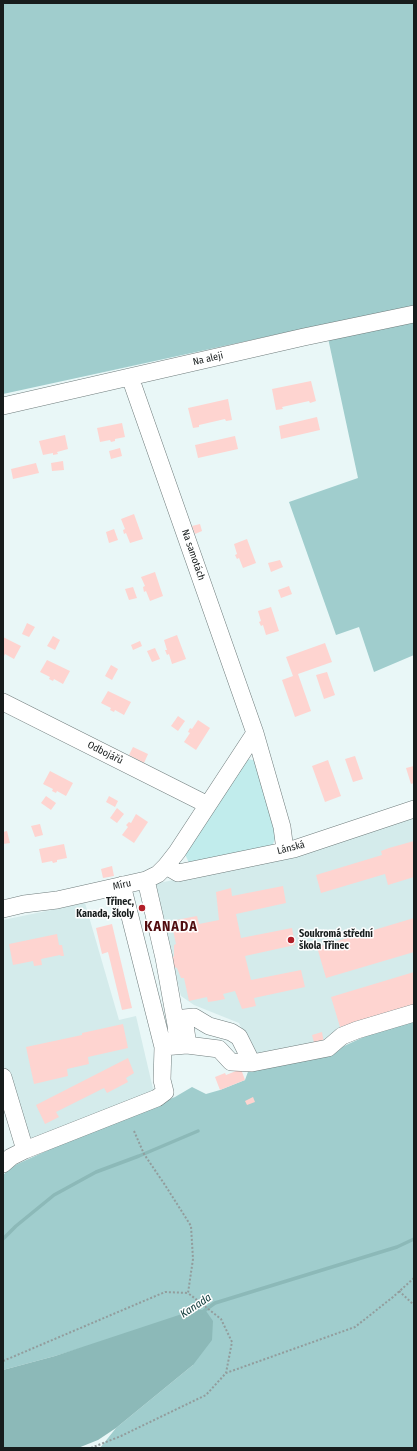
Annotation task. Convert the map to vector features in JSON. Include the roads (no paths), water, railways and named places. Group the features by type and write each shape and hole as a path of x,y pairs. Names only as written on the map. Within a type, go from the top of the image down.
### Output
{"street":[{"name":"Na aleji","path":"3,406 414,314"},
{"name":"Na samotách","path":"130,377 255,733 282,827 285,850"},
{"name":"Odbojářů","path":"3,702 208,805"},
{"path":"166,866 255,733"},
{"name":"Lánská","path":"166,866 178,873 294,849 414,809"},
{"name":"Míru","path":"3,909 24,904 57,900 146,880 158,874 166,866"},
{"path":"146,880 164,958 176,1025 176,1046"},
{"path":"122,885 176,1046"},
{"path":"176,1046 219,1049 231,1062 252,1063 328,1048 342,1036 414,1013"},
{"path":"3,1164 11,1157 25,1150 157,1098 165,1092 162,1080 176,1046 184,1018 194,1017 209,1026 231,1032 239,1037 252,1063"},
{"path":"3,1076 25,1150"}],"waterway":[{"path":"3,1239 16,1226 54,1195 96,1172 198,1131"},
{"name":"Kanada","path":"201,1313 215,1303 397,1247 414,1239"}],"place":[{"name":"Třinec, Kanada, školy","path":"142,908"},
{"name":"Soukromá střední škola Třinec","path":"291,940"}],"district":[{"name":"KANADA","path":"171,927"}]}
